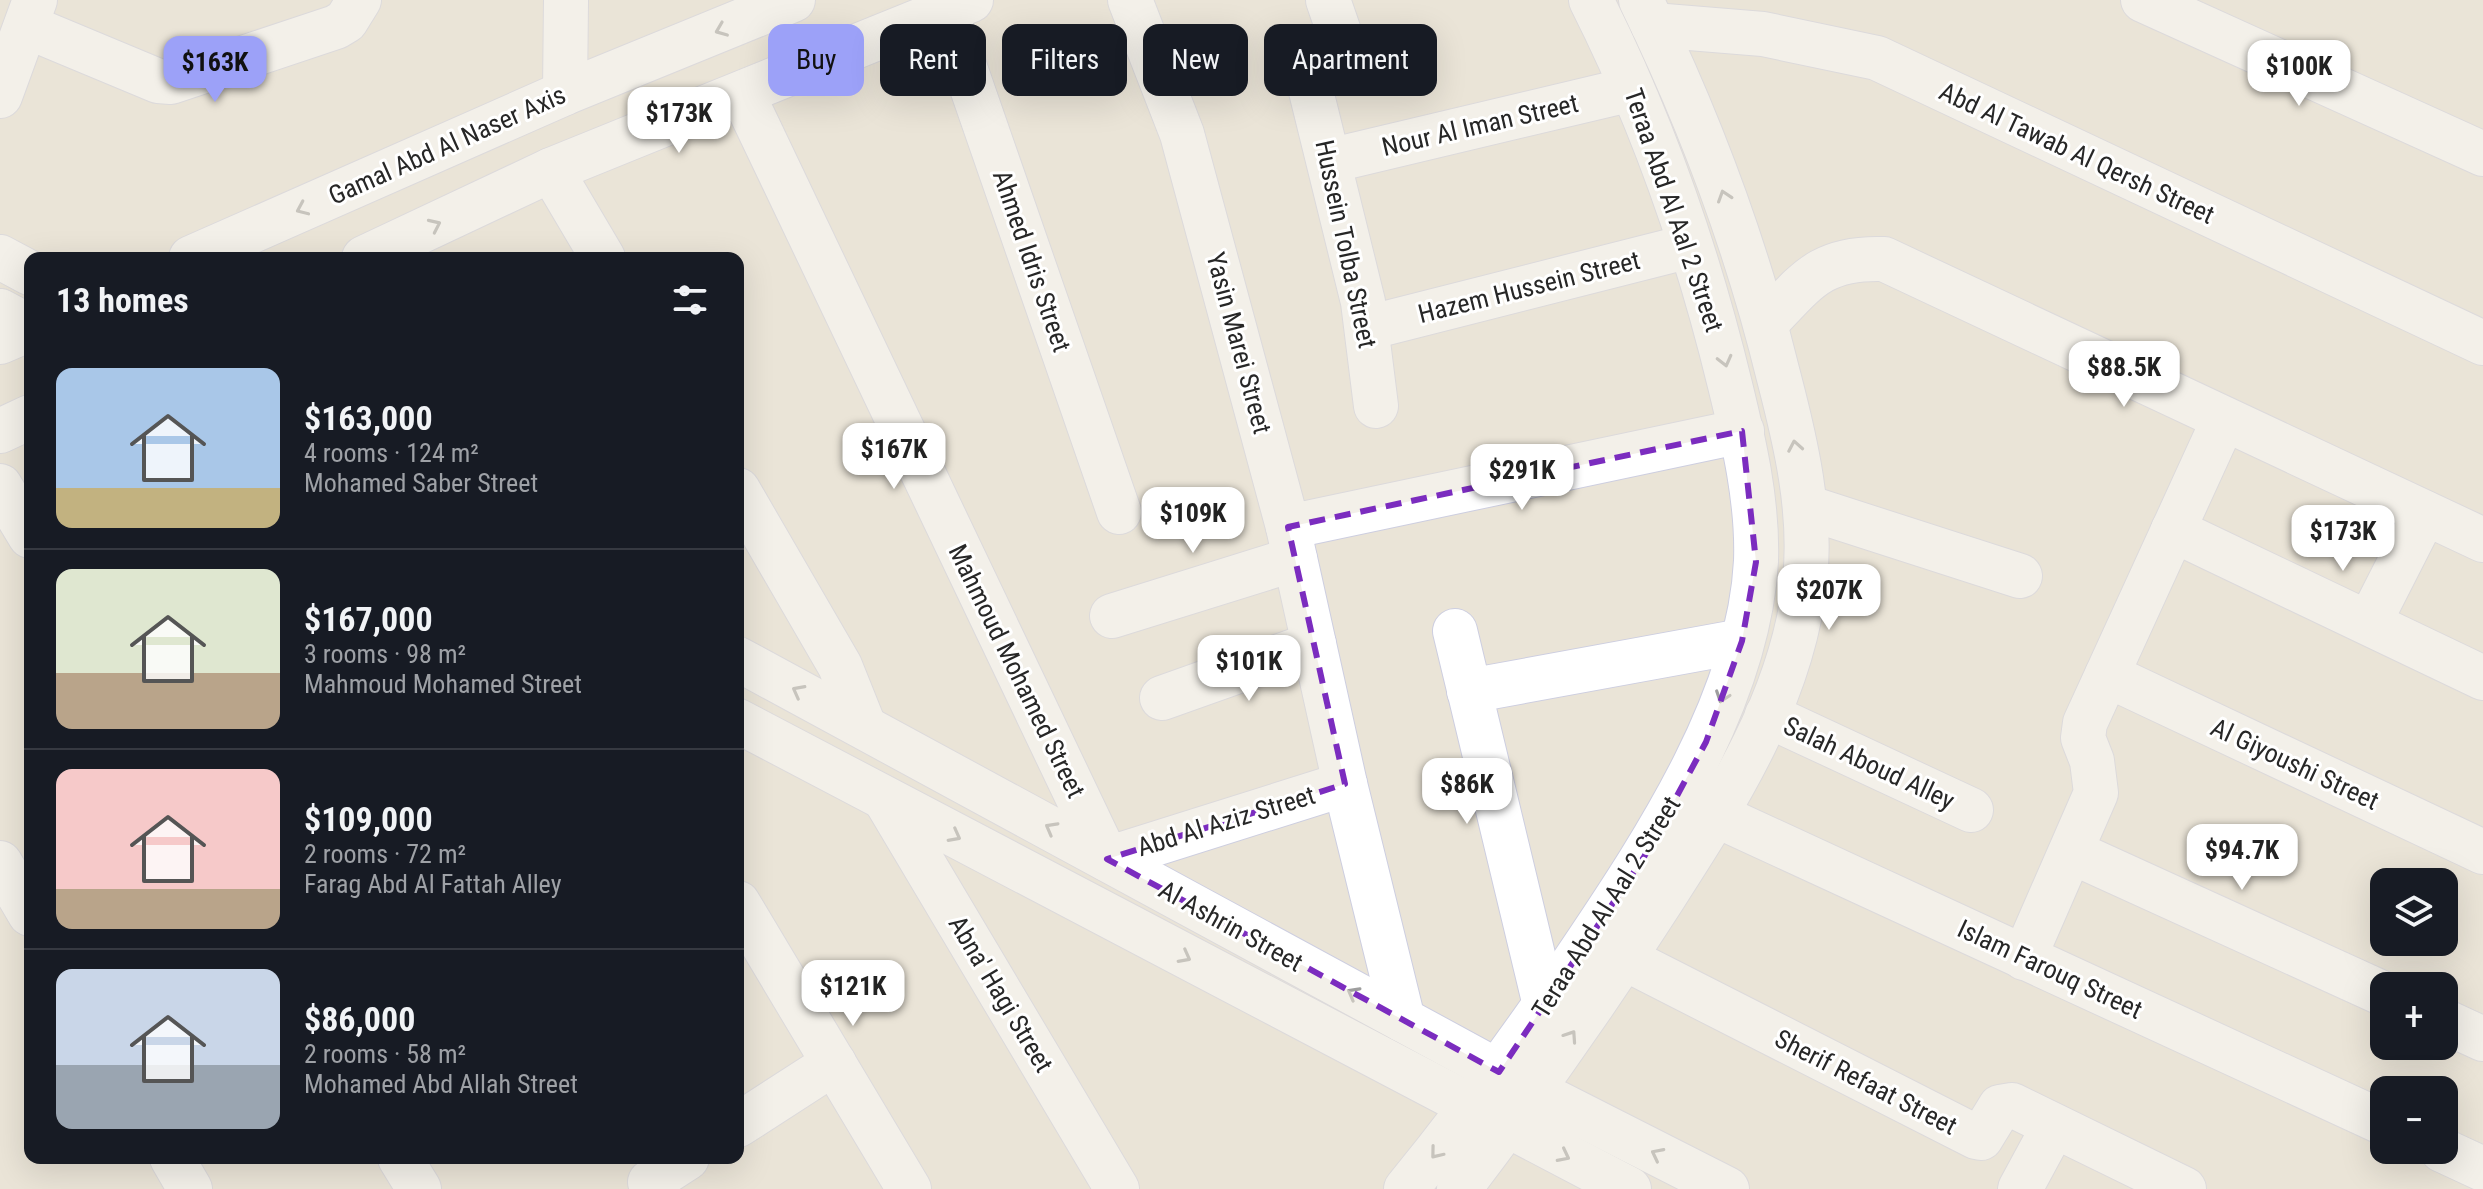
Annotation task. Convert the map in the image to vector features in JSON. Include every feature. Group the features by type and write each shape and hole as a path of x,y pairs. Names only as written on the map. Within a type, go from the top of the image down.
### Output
{"street":[{"path":"0,96 31,13 158,81 171,82 336,27 346,21 359,0"},
{"path":"565,93 566,0"},
{"name":"Yasin Marei Street","path":"1130,0 1182,134 1292,543 1345,784 1403,1020"},
{"path":"1328,0 1336,24"},
{"name":"Teraa Abd Al Aal 2 Street","path":"1516,1082 1545,1005 1651,845 1706,742 1742,641 1756,562 1752,496 1742,431 1708,292 1632,89 1591,0"},
{"path":"2143,0 2483,154"},
{"name":"Gamal Abd Al Naser Axis","path":"205,252 774,4"},
{"path":"377,252 551,170 958,5"},
{"name":"Ahmed Idris Street","path":"958,5 1119,512"},
{"name":"Teraa Abd Al Aal 2 Street","path":"1406,1189 1489,1117 1624,958 1716,815 1767,715 1788,659 1805,581 1806,507 1790,420 1766,323 1709,150 1647,13"},
{"name":"Abd Al Tawab Al Qersh Street","path":"1647,13 1877,58 2483,343"},
{"name":"Nour Al Iman Street","path":"1329,161 1632,89"},
{"name":"Mahmoud Mohamed Street","path":"742,93 1107,859"},
{"name":"Hussein Tolba Street","path":"1312,96 1367,328 1376,406"},
{"path":"551,170 599,252"},
{"name":"Hazem Hussein Street","path":"1367,328 1690,246"},
{"path":"0,257 24,270"},
{"path":"1766,323 1827,267 1850,258 1884,259 2483,540"},
{"path":"0,311 24,325"},
{"path":"0,342 24,331"},
{"path":"2024,958 2096,793 2092,761 2083,738 2085,723 2224,419"},
{"path":"0,431 24,420"},
{"path":"1112,616 1292,543 1742,431"},
{"path":"0,486 24,526"},
{"path":"744,500 840,666 864,726"},
{"path":"1806,507 2020,576"},
{"path":"2369,623 2425,513"},
{"path":"2173,530 2483,678"},
{"path":"1455,631 1545,1005"},
{"path":"1469,691 1742,641"},
{"path":"1162,698 1314,644"},
{"name":"Al Ashrin Street","path":"744,662 1516,1082 1727,1189"},
{"name":"Al Giyoushi Street","path":"2107,675 2483,852"},
{"name":"Salah Aboud Alley","path":"1767,715 1971,810"},
{"name":"Al Ashrin Street","path":"744,724 1629,1189"},
{"name":"Abd Al Aziz Street","path":"1107,859 1345,784"},
{"name":"Abna' Hagi Street","path":"885,799 1117,1189"},
{"name":"Islam Farouq Street","path":"1716,815 2370,1117"},
{"path":"2072,852 2370,988"},
{"path":"0,863 24,904"},
{"path":"744,913 909,1189"},
{"name":"Sherif Refaat Street","path":"1624,958 1978,1139 2007,1104 2184,1189"},
{"path":"2458,1027 2483,1039"},
{"path":"744,1121 834,1063"},
{"name":"Teraa Abd Al Aal 2 Street","path":"1459,1189 1489,1117"},
{"path":"2020,1189 2054,1126"},
{"path":"2458,1157 2483,1169"},
{"path":"175,1164 190,1189"},
{"path":"404,1164 419,1189"},
{"path":"646,1176 673,1164"}],"highlighted area":[{"path":"1742,431 1756,562 1742,641 1706,742 1644,857 1499,1072 1107,859 1345,784 1288,527"}]}
